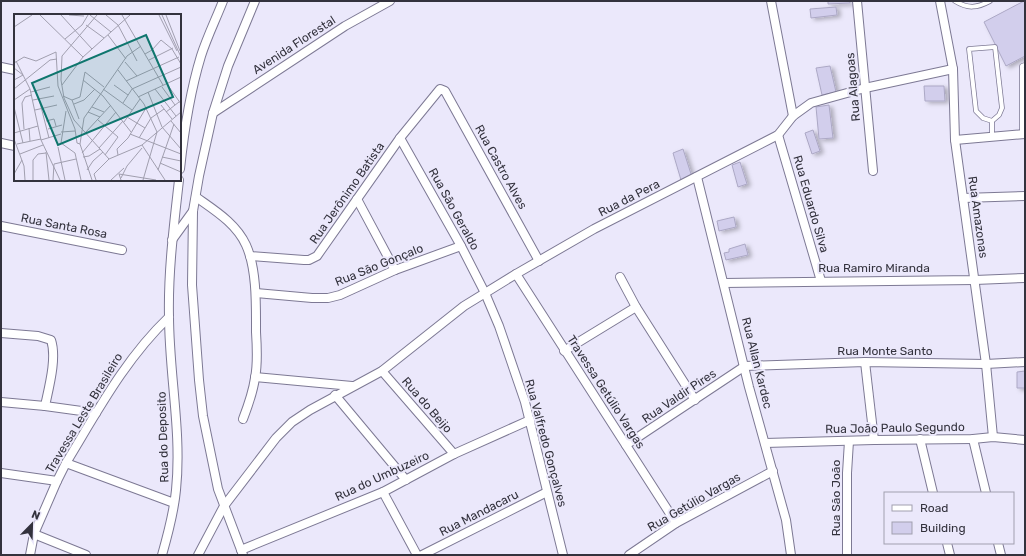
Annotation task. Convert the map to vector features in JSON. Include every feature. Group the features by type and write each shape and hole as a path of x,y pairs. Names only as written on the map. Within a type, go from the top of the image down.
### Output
{"street":[{"path":"181,162 189,107 195,79 202,55 223,1"},
{"path":"242,553 218,489 203,416 192,285 193,211 213,113 228,66 256,1"},
{"name":"Avenida Florestal","path":"213,113 345,26 390,1"},
{"path":"771,1 793,116"},
{"name":"Rua Alagoas","path":"857,1 873,171"},
{"name":"Rua Amazonas","path":"940,1 953,69 955,140 986,364 993,437"},
{"path":"1,68 14,70"},
{"name":"Rua da Pera","path":"198,555 224,506 276,438 287,426 310,410 382,371 464,306 539,260 594,229 778,135 793,116 811,103 865,88 953,69"},
{"name":"Rua Jerônimo Batista","path":"250,256 309,260 318,256 400,138 439,90"},
{"name":"Rua Castro Alves","path":"439,90 445,91 539,260"},
{"path":"955,140 1024,134"},
{"name":"Rua Eduardo Silva","path":"778,135 821,281"},
{"name":"Rua São Geraldo","path":"400,138 461,246 485,293"},
{"path":"1,143 14,146"},
{"name":"Rua Allan Kardec","path":"697,177 744,366 786,520 791,555"},
{"name":"Rua do Deposito","path":"162,555 167,539 174,503 177,464 169,317 171,241 179,181"},
{"path":"963,198 1025,196"},
{"path":"196,197 223,216 234,228 246,244 250,256 256,293 257,360 255,377 243,419"},
{"path":"357,199 395,270"},
{"path":"171,241 193,211"},
{"name":"Rua Santa Rosa","path":"1,226 122,250"},
{"name":"Rua São Gonçalo","path":"256,293 328,298 351,291 395,270 461,246"},
{"name":"Travessa Getúlio Vargas","path":"516,274 564,351 676,523"},
{"path":"620,277 636,307 695,400"},
{"name":"Rua Ramiro Miranda","path":"724,283 1025,278"},
{"name":"Rua Valfredo Gonçalves","path":"485,293 525,402 563,555"},
{"path":"564,351 636,307"},
{"name":"Travessa Leste Brasileiro","path":"30,555 34,534 66,463 131,358 156,329 169,317"},
{"path":"1,333 38,336 51,340 53,346 52,366 45,406"},
{"path":"865,362 874,440"},
{"name":"Rua Monte Santo","path":"744,366 865,362 986,364 1025,362"},
{"name":"Rua Valdir Pires","path":"626,445 744,366"},
{"name":"Rua do Beijo","path":"382,371 454,454"},
{"path":"255,377 354,386"},
{"path":"335,396 406,480"},
{"path":"1,402 96,413"},
{"name":"Rua do Umbuzeiro","path":"242,553 383,492 454,454 530,420"},
{"name":"Rua João Paulo Segundo","path":"765,443 973,439 993,437 1025,440"},
{"path":"920,439 933,492"},
{"path":"973,439 986,492"},
{"name":"Rua São João","path":"847,555 847,474 849,441"},
{"path":"66,463 174,503"},
{"name":"Rua Getúlio Vargas","path":"629,555 676,523 773,471"},
{"path":"1,473 57,481"},
{"path":"383,492 417,555"},
{"name":"Rua Mandacaru","path":"422,555 547,492"},
{"path":"34,534 86,555"},
{"path":"946,544 950,555"},
{"path":"998,544 1001,555"}],"lane":[{"path":"955,1 967,6 979,7 990,1"},
{"path":"992,121 983,118 976,111 969,49 995,47 1002,108 999,115 992,121 992,137"},
{"path":"1024,66 1025,71"},
{"path":"1024,66 1024,134"}],"building":[{"path":"828,1 850,1 850,3 828,4"},
{"path":"1024,1 1025,56 1006,66 984,22"},
{"path":"836,7 837,15 811,18 810,9"},
{"path":"830,66 836,92 822,95 816,68"},
{"path":"924,86 944,86 945,101 925,101"},
{"path":"829,105 833,138 819,139 816,107"},
{"path":"813,130 820,151 812,154 805,133"},
{"path":"683,149 692,177 681,180 673,153"},
{"path":"740,162 747,184 738,187 732,165"},
{"path":"734,217 736,227 719,231 717,221"},
{"path":"745,244 748,255 726,260 724,253 729,252 729,249"},
{"path":"1025,371 1025,388 1017,388 1017,372"}]}
